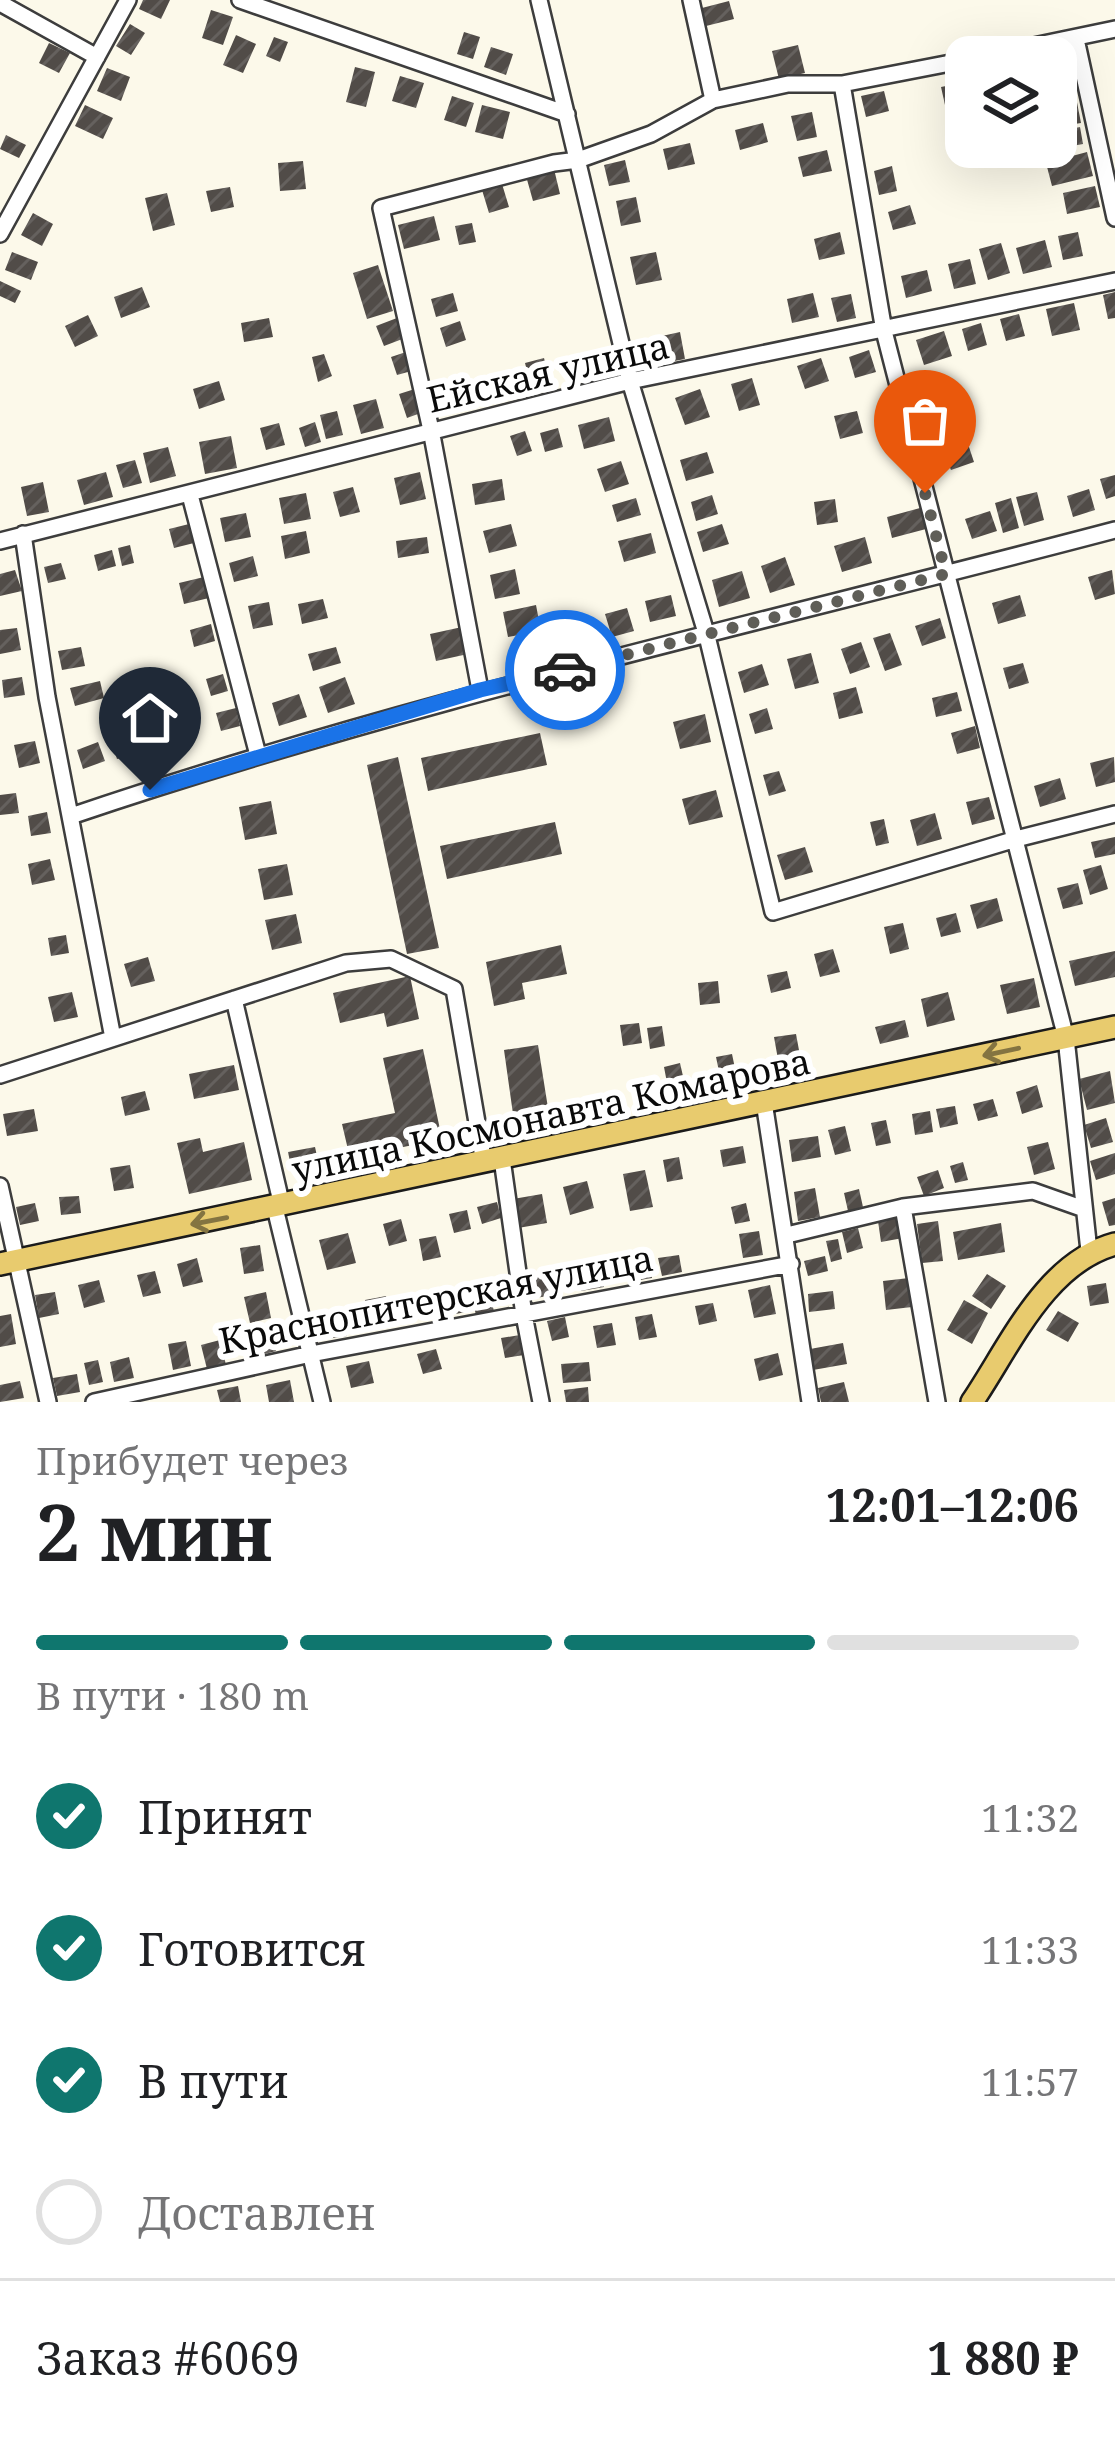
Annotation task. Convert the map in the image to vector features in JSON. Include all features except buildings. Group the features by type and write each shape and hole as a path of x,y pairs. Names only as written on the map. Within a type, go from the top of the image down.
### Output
{"main road":[{"name":"улица Космонавта Комарова","path":"7,1263 1115,1028"},
{"path":"972,1402 1061,1273 1089,1251 1115,1244"}],"street":[{"path":"0,234 128,0"},
{"path":"240,0 567,114"},
{"path":"539,0 630,381 707,636 773,912 1115,814"},
{"path":"691,0 713,100"},
{"path":"0,3 97,57"},
{"path":"1077,38 1115,29"},
{"path":"1077,43 1115,218"},
{"path":"480,690 431,430 381,208 578,160 651,134 713,100 788,84 842,84 945,64"},
{"path":"842,84 884,331 1066,1037 1089,1251"},
{"name":"Ейская улица","path":"0,541 630,381 1115,281"},
{"path":"190,495 258,755"},
{"path":"71,816 480,690 1115,530"},
{"path":"23,534 47,697 113,1038"},
{"path":"0,1075 346,963 392,959 454,989 542,1402"},
{"path":"234,999 322,1402"},
{"path":"764,1102 810,1402"},
{"path":"0,1186 7,1263 48,1402"},
{"path":"787,1235 903,1207 1034,1191 1084,1209"},
{"path":"903,1207 937,1402"},
{"name":"Краснопитерская улица","path":"94,1402 311,1354 791,1264"}],"way so far":[{"path":"565,670 946,574 925,493"}],"route":[{"path":"150,790 480,690 565,670"}]}
